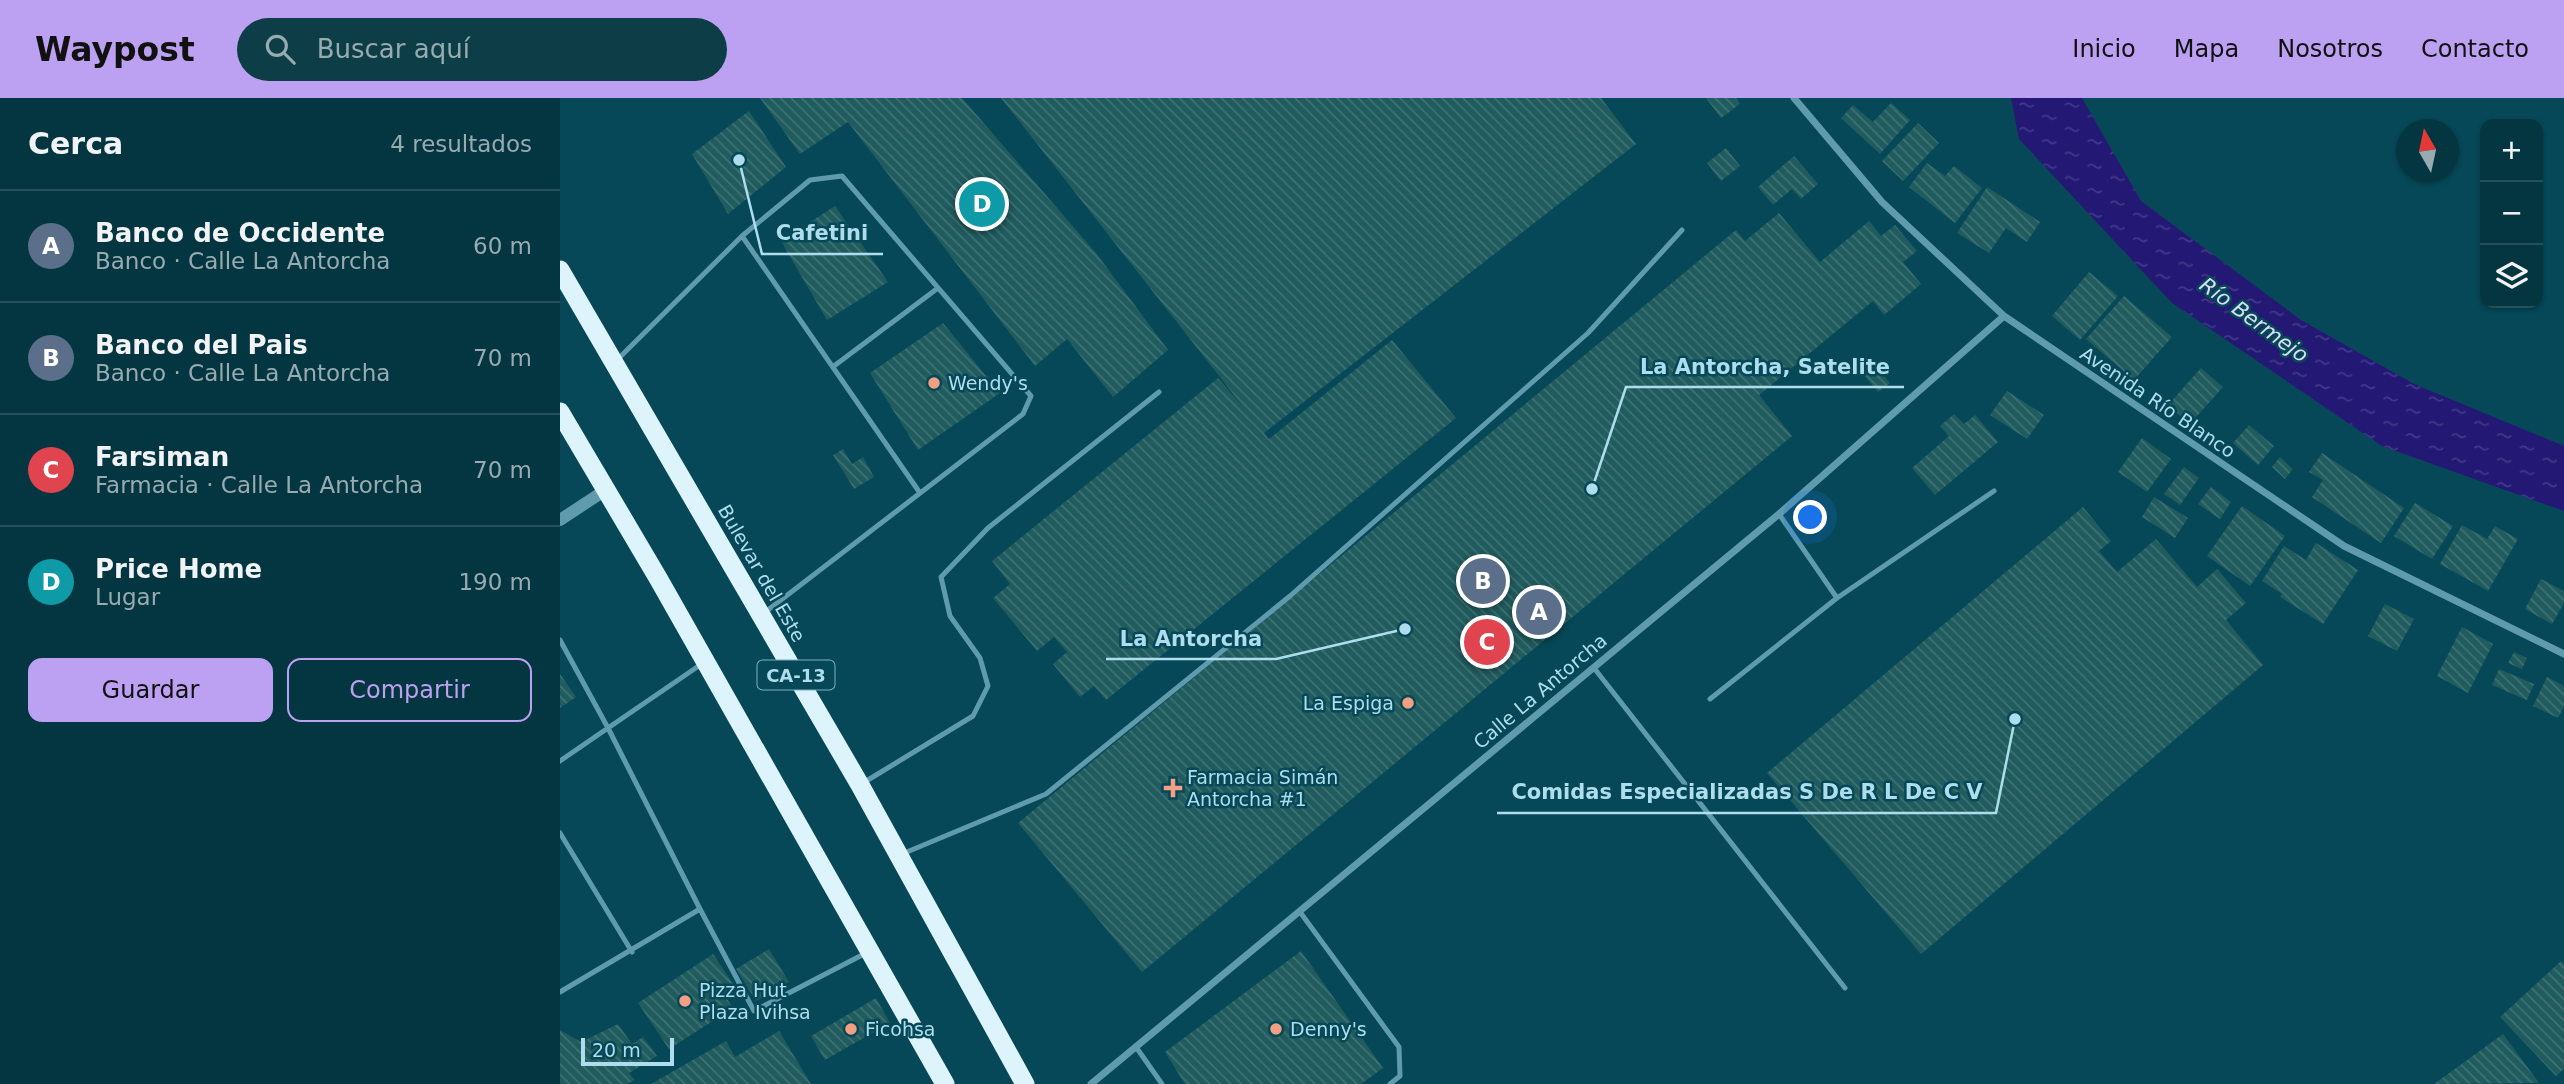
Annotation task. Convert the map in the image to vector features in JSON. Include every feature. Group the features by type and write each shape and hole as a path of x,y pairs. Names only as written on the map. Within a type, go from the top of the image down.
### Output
{"highway":[{"name":"Bulevar del Este","path":"560,270 860,785 1025,1084"},
{"path":"560,412 607,489 945,1084"}],"street":[{"name":"Avenida Río Blanco","path":"1794,98 1882,201 2004,316 2344,546 2564,654"},
{"name":"Calle La Antorcha","path":"1091,1084 1779,514 2004,316"},
{"path":"560,520 607,489"}],"lane":[{"path":"613,364 741,236 810,180 842,176 1031,396 1023,414 761,615"},
{"path":"899,855 1046,794 1290,596 1557,360 1588,332 1682,230"},
{"path":"741,236 920,493"},
{"path":"834,366 938,288"},
{"path":"860,785 973,716 988,686 981,658 950,616 942,577 988,528 1159,392"},
{"path":"1710,699 1837,598 1994,491"},
{"path":"1779,514 1837,598"},
{"path":"560,640 754,1012 870,952"},
{"path":"560,761 706,662"},
{"path":"1594,668 1844,988"},
{"path":"560,833 632,952"},
{"path":"560,992 632,952 700,909"},
{"path":"1300,912 1399,1047 1400,1076 1390,1084"},
{"path":"1136,1047 1162,1084"}],"water":[{"name":"Río Bermejo","path":"2011,98 2082,98 2141,201 2301,320 2414,384 2564,446 2564,511 2382,446 2172,303 2019,139"}],"building":[{"path":"760,98 962,98 1096,253 1168,350 1113,397 1067,339 1035,366 848,122 800,154"},
{"path":"1001,98 1601,98 1636,144 1264,433 1269,439 1392,340 1456,418 1106,700 1094,686 1080,697 1053,664 1067,652 1054,637 1037,651 993,598 1010,584 992,561 1218,378 1245,409"},
{"path":"1706,98 1736,98 1740,104 1721,118"},
{"path":"1891,103 1910,120 1880,154 1841,118 1853,105 1873,122"},
{"path":"749,111 786,167 728,214 692,154"},
{"path":"1918,123 1939,143 1903,181 1882,161"},
{"path":"1726,148 1740,166 1721,181 1707,163"},
{"path":"1794,156 1818,184 1801,199 1792,189 1773,205 1758,187"},
{"path":"1927,163 1945,176 1954,166 1982,188 1955,223 1909,187"},
{"path":"1987,187 2040,222 2027,242 2006,228 1989,253 1957,233"},
{"path":"835,206 888,282 827,320 781,241"},
{"path":"1779,213 1820,262 1869,221 1881,236 1895,225 1917,251 1903,262 1921,284 1884,315 1873,301 1759,395 1792,436 1142,972 1018,823 1736,230 1745,241"},
{"path":"2089,272 2118,296 2080,340 2052,316"},
{"path":"2124,296 2172,337 2134,380 2086,339"},
{"name":"Wendy's","path":"943,323 1000,393 918,450 870,373"},
{"path":"1875,365 1890,383 1878,392 1863,374"},
{"path":"2201,368 2223,387 2190,424 2168,405"},
{"path":"2007,391 2044,415 2027,439 1990,415"},
{"path":"1954,414 1964,424 1975,415 1998,442 1935,495 1912,468 1949,436 1940,426"},
{"path":"2249,425 2274,446 2258,465 2233,443"},
{"path":"2142,438 2171,459 2147,492 2118,472"},
{"path":"843,449 852,464 863,457 874,477 854,489 833,455"},
{"path":"2322,453 2404,508 2381,543 2312,497 2323,480 2309,472"},
{"path":"2280,457 2293,469 2285,479 2272,467"},
{"path":"2184,467 2199,478 2180,505 2164,494"},
{"path":"2211,487 2231,502 2220,519 2198,504"},
{"path":"2154,497 2188,518 2175,538 2142,517"},
{"path":"2415,503 2453,526 2432,559 2394,536"},
{"path":"2242,506 2285,536 2250,586 2207,556"},
{"path":"2083,507 2111,541 2099,551 2117,572 2156,539 2197,587 2217,569 2246,603 2226,620 2263,665 1921,954 1767,773"},
{"path":"2462,525 2487,539 2495,526 2518,539 2488,591 2440,564"},
{"path":"2316,543 2358,570 2323,624 2280,597 2282,594 2262,581 2284,546 2306,560"},
{"path":"2541,579 2564,591 2564,603 2552,624 2525,609"},
{"path":"2385,604 2414,619 2397,651 2368,636"},
{"path":"2462,627 2493,644 2468,693 2437,676"},
{"path":"2514,652 2527,658 2522,669 2508,663"},
{"path":"2499,669 2534,684 2527,700 2492,685"},
{"path":"560,674 576,697 560,708"},
{"path":"2547,677 2564,686 2564,706 2558,718 2533,706"},
{"path":"769,949 789,982 756,1001 736,969"},
{"name":"Denny's","path":"1301,951 1383,1068 1361,1084 1185,1084 1165,1052"},
{"name":"Pizza Hut Plaza Ivihsa","path":"713,954 738,991 727,999 733,1008 669,1049 638,1003"},
{"path":"2561,961 2564,964 2564,1069 2556,1076 2500,1017"},
{"name":"Ficohsa","path":"876,998 890,1023 825,1060 811,1036"},
{"path":"618,1024 632,1044 643,1037 657,1056 629,1073 635,1080 627,1084 560,1084 560,1030 581,1042"},
{"path":"779,1031 811,1084 651,1084 726,1041 735,1057"},
{"path":"2503,1034 2539,1083 2434,1084"}],"place":[{"name":"Cafetini","path":"739,160"},
{"name":"Price Home","path":"982,204"},
{"name":"Wendy's","path":"934,383"},
{"name":"La Antorcha, Satelite","path":"1592,489"},
{"name":"Banco del Pais","path":"1483,581"},
{"name":"Banco de Occidente","path":"1539,612"},
{"name":"La Antorcha","path":"1405,629"},
{"name":"Farsiman","path":"1487,642"},
{"name":"La Espiga","path":"1408,703"},
{"name":"Comidas Especializadas S De R L De C V","path":"2015,719"},
{"name":"Farmacia Simán Antorcha #1","path":"1173,788"},
{"name":"Pizza Hut Plaza Ivihsa","path":"685,1001"},
{"name":"Ficohsa","path":"851,1029"},
{"name":"Denny's","path":"1276,1029"}]}
